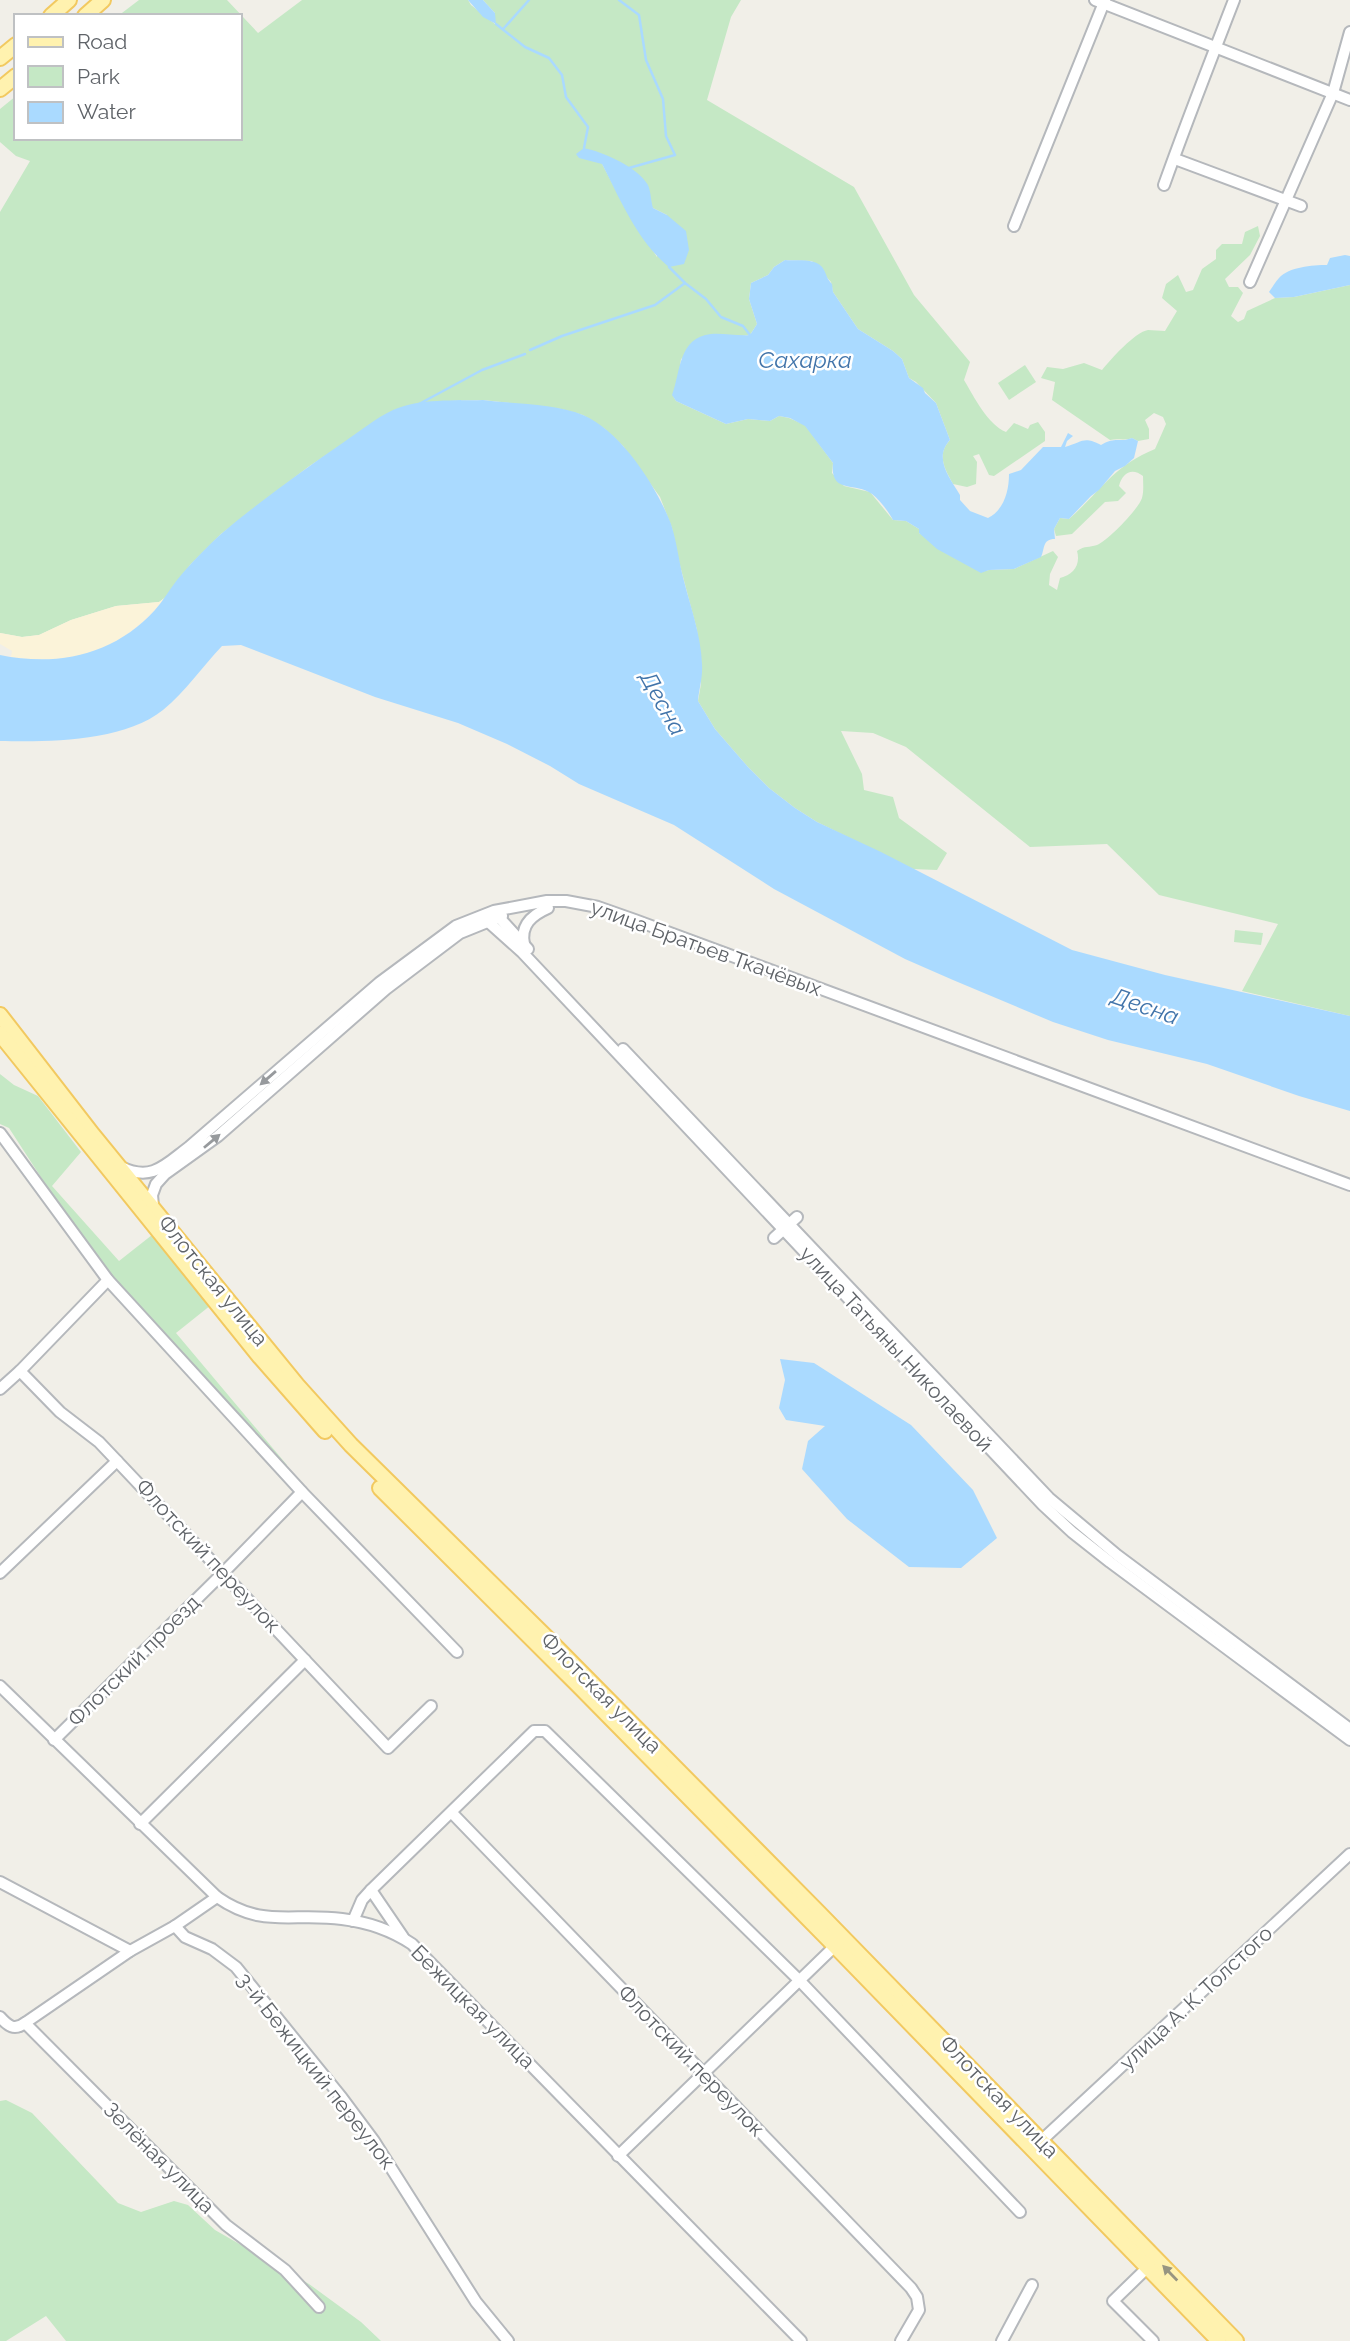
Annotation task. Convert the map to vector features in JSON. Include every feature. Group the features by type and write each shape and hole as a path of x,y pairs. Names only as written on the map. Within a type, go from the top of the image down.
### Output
{"main road":[{"path":"53,14 69,0"},
{"path":"87,14 103,0"},
{"path":"0,58 14,47"},
{"path":"0,89 14,78"},
{"name":"Флотская улица","path":"0,1015 297,1385 351,1445 548,1639 1236,2341"},
{"name":"Флотская улица","path":"0,1034 292,1395 362,1470 835,1946 1219,2341"}],"street":[{"path":"1164,185 1175,159 1181,134 1234,0"},
{"path":"1014,226 1101,1 1350,100"},
{"path":"1251,282 1333,93 1350,32"},
{"path":"1175,159 1301,206"},
{"name":"улица Братьев Ткачёвых","path":"120,1167 134,1174 148,1174 160,1168 388,976 456,926 547,901 566,901 598,906 1350,1185"},
{"name":"улица Братьев Ткачёвых","path":"153,1206 152,1195 156,1184 165,1174 218,1136 386,989 460,933 488,917 565,907 596,913 632,925 1350,1191"},
{"path":"488,917 497,932 521,946 528,920 548,908"},
{"name":"улица Татьяны Николаевой","path":"488,917 521,946 790,1223 1049,1498 1117,1555 1350,1729"},
{"path":"0,1133 108,1280 302,1492 457,1652"},
{"path":"774,1238 790,1223"},
{"name":"улица Татьяны Николаевой","path":"790,1223 1038,1499 1072,1532 1350,1740"},
{"path":"1,1386 20,1371 108,1280"},
{"name":"Флотский переулок","path":"20,1371 60,1412 99,1442 388,1748 431,1706"},
{"path":"0,1573 117,1461"},
{"name":"Флотский проезд","path":"54,1740 302,1492"},
{"path":"140,1824 305,1660"},
{"name":"Бежицкая улица","path":"0,1686 140,1824 217,1897 230,1906 262,1917 353,1921 388,1930 422,1952 801,2341"},
{"path":"353,1921 362,1900 371,1890 534,1731 545,1731 800,1981 1020,2212"},
{"name":"Флотский переулок","path":"452,1813 911,2288 919,2305 918,2314 901,2341"},
{"name":"улица А. К. Толстого","path":"1041,2141 1350,1854"},
{"path":"0,1882 130,1951"},
{"path":"371,1890 405,1939"},
{"path":"0,2017 12,2027 18,2028 130,1951 175,1926 217,1897"},
{"name":"3-й Бежицкий переулок","path":"175,1926 185,1937 212,1949 236,1967 334,2088 373,2141 476,2302 508,2341"},
{"path":"618,2156 835,1946"},
{"name":"Зелёная улица","path":"25,2023 226,2225 285,2270 319,2307"},
{"path":"1147,2268 1113,2301 1153,2341"},
{"path":"1002,2341 1032,2285"}],"green space":[{"path":"139,0 227,0 240,14 121,14"},
{"path":"302,0 468,0 495,24 495,13 483,0 741,0 731,17 707,100 854,187 914,295 970,362 964,380 982,410 993,423 1006,432 1014,423 1028,429 1030,425 1038,422 1045,432 1045,441 994,476 989,475 979,454 973,456 977,462 976,484 967,487 953,484 943,457 943,451 950,440 936,403 909,378 902,359 858,329 833,292 831,282 812,261 785,260 768,275 751,283 749,299 757,324 750,335 731,337 712,334 681,359 673,396 676,401 726,424 748,419 770,421 779,416 805,425 833,463 832,473 844,486 870,492 893,520 906,521 919,529 919,533 981,572 1014,569 1053,551 1058,557 1050,574 1049,585 1057,590 1060,578 1072,572 1077,565 1077,551 1102,542 1135,509 1142,498 1143,476 1135,472 1125,475 1119,486 1126,493 1118,501 1105,502 1072,534 1056,536 1054,529 1060,518 1069,519 1118,471 1155,449 1166,424 1163,417 1154,413 1145,420 1149,439 1110,440 1052,400 1055,382 1041,378 1047,367 1063,369 1084,363 1102,370 1143,332 1165,331 1177,311 1162,298 1166,284 1178,275 1186,292 1193,290 1202,269 1216,259 1216,250 1222,244 1242,244 1245,232 1258,226 1260,236 1250,255 1225,279 1229,287 1238,287 1243,293 1231,316 1238,322 1244,319 1247,311 1275,298 1294,297 1350,285 1350,1016 1242,991 1278,924 1159,895 1107,844 1030,847 906,747 873,733 841,731 862,774 864,790 893,797 899,818 947,853 937,870 913,869 817,822 769,788 715,729 698,701 701,684 697,630 672,528 660,497 623,446 605,429 583,415 561,409 483,400 449,401 394,410 308,467 221,534 159,602 116,606 71,620 39,635 22,637 0,633 0,212 30,161 16,156 0,142 0,109 14,98 14,140 242,140 242,16 258,33","holes":["602,164 653,208 667,215 657,257 626,209"]},
{"path":"1025,365 1036,382 1009,400 998,383"},
{"path":"1235,930 1263,933 1261,945 1234,942"},
{"path":"0,1074 14,1085 38,1096 81,1152 52,1186 119,1261 152,1235 211,1305 176,1333 287,1465 284,1467 117,1282 57,1202 9,1128 0,1124"},
{"path":"6,2100 32,2113 118,2203 141,2212 174,2201 188,2205 215,2230 309,2284 361,2322 381,2341 66,2341 46,2316 6,2341 0,2341 0,2101"}],"sand":[{"path":"166,597 133,630 97,650 78,656 57,659 11,657 12,651 0,644 0,633 22,637 39,635 71,620 116,606 159,602"}],"water":[{"path":"468,0 483,0 495,13 496,24 483,17"},
{"path":"584,148 619,161 643,178 649,188 653,208 667,215 686,231 689,250 684,264 669,267 658,257 639,233 602,164 579,158 576,154"},
{"path":"1350,256 1350,285 1294,297 1275,298 1269,292 1279,278 1289,271 1327,265 1330,258"},
{"name":"Сахарка","path":"785,260 807,260 821,266 832,284 833,292 858,329 902,359 909,378 923,388 936,403 950,440 943,454 945,468 960,495 960,500 970,511 988,518 993,515 1004,499 1009,474 1021,470 1043,447 1061,447 1068,433 1073,436 1065,447 1083,441 1101,445 1132,438 1138,441 1134,458 1115,471 1069,519 1060,518 1054,529 1055,539 1046,543 1041,557 1014,569 981,573 937,549 919,533 919,529 906,521 893,520 872,494 835,480 833,463 805,426 779,416 770,421 748,419 726,424 676,401 672,395 682,357 692,342 711,334 750,335 757,324 749,299 751,283 768,275"},
{"name":"Десна","path":"483,400 547,406 583,415 611,434 636,462 657,494 673,531 700,643 702,669 698,701 715,729 769,788 817,822 1072,950 1165,975 1350,1016 1350,1111 1207,1064 1108,1040 1053,1022 953,980 905,959 774,889 674,825 579,784 507,744 458,723 375,697 241,645 222,646 171,703 147,721 85,738 0,741 0,655 64,658 84,654 122,638 155,610 182,574 221,534 281,486 374,421 403,406 437,401"},
{"path":"780,1359 814,1363 911,1425 973,1490 997,1538 961,1568 909,1567 847,1519 802,1469 808,1441 825,1426 786,1420 779,1408 785,1380"}],"waterway":[{"path":"504,28 529,0"},
{"path":"619,0 639,15 646,60 663,99 666,136 675,155 629,168"},
{"path":"496,24 525,47 549,58 562,75 566,97 588,127 584,148"},
{"path":"669,267 706,299 721,317 743,326 750,335"},
{"path":"530,350 562,336 655,305 685,283"},
{"path":"419,404 482,370 525,354"}]}
